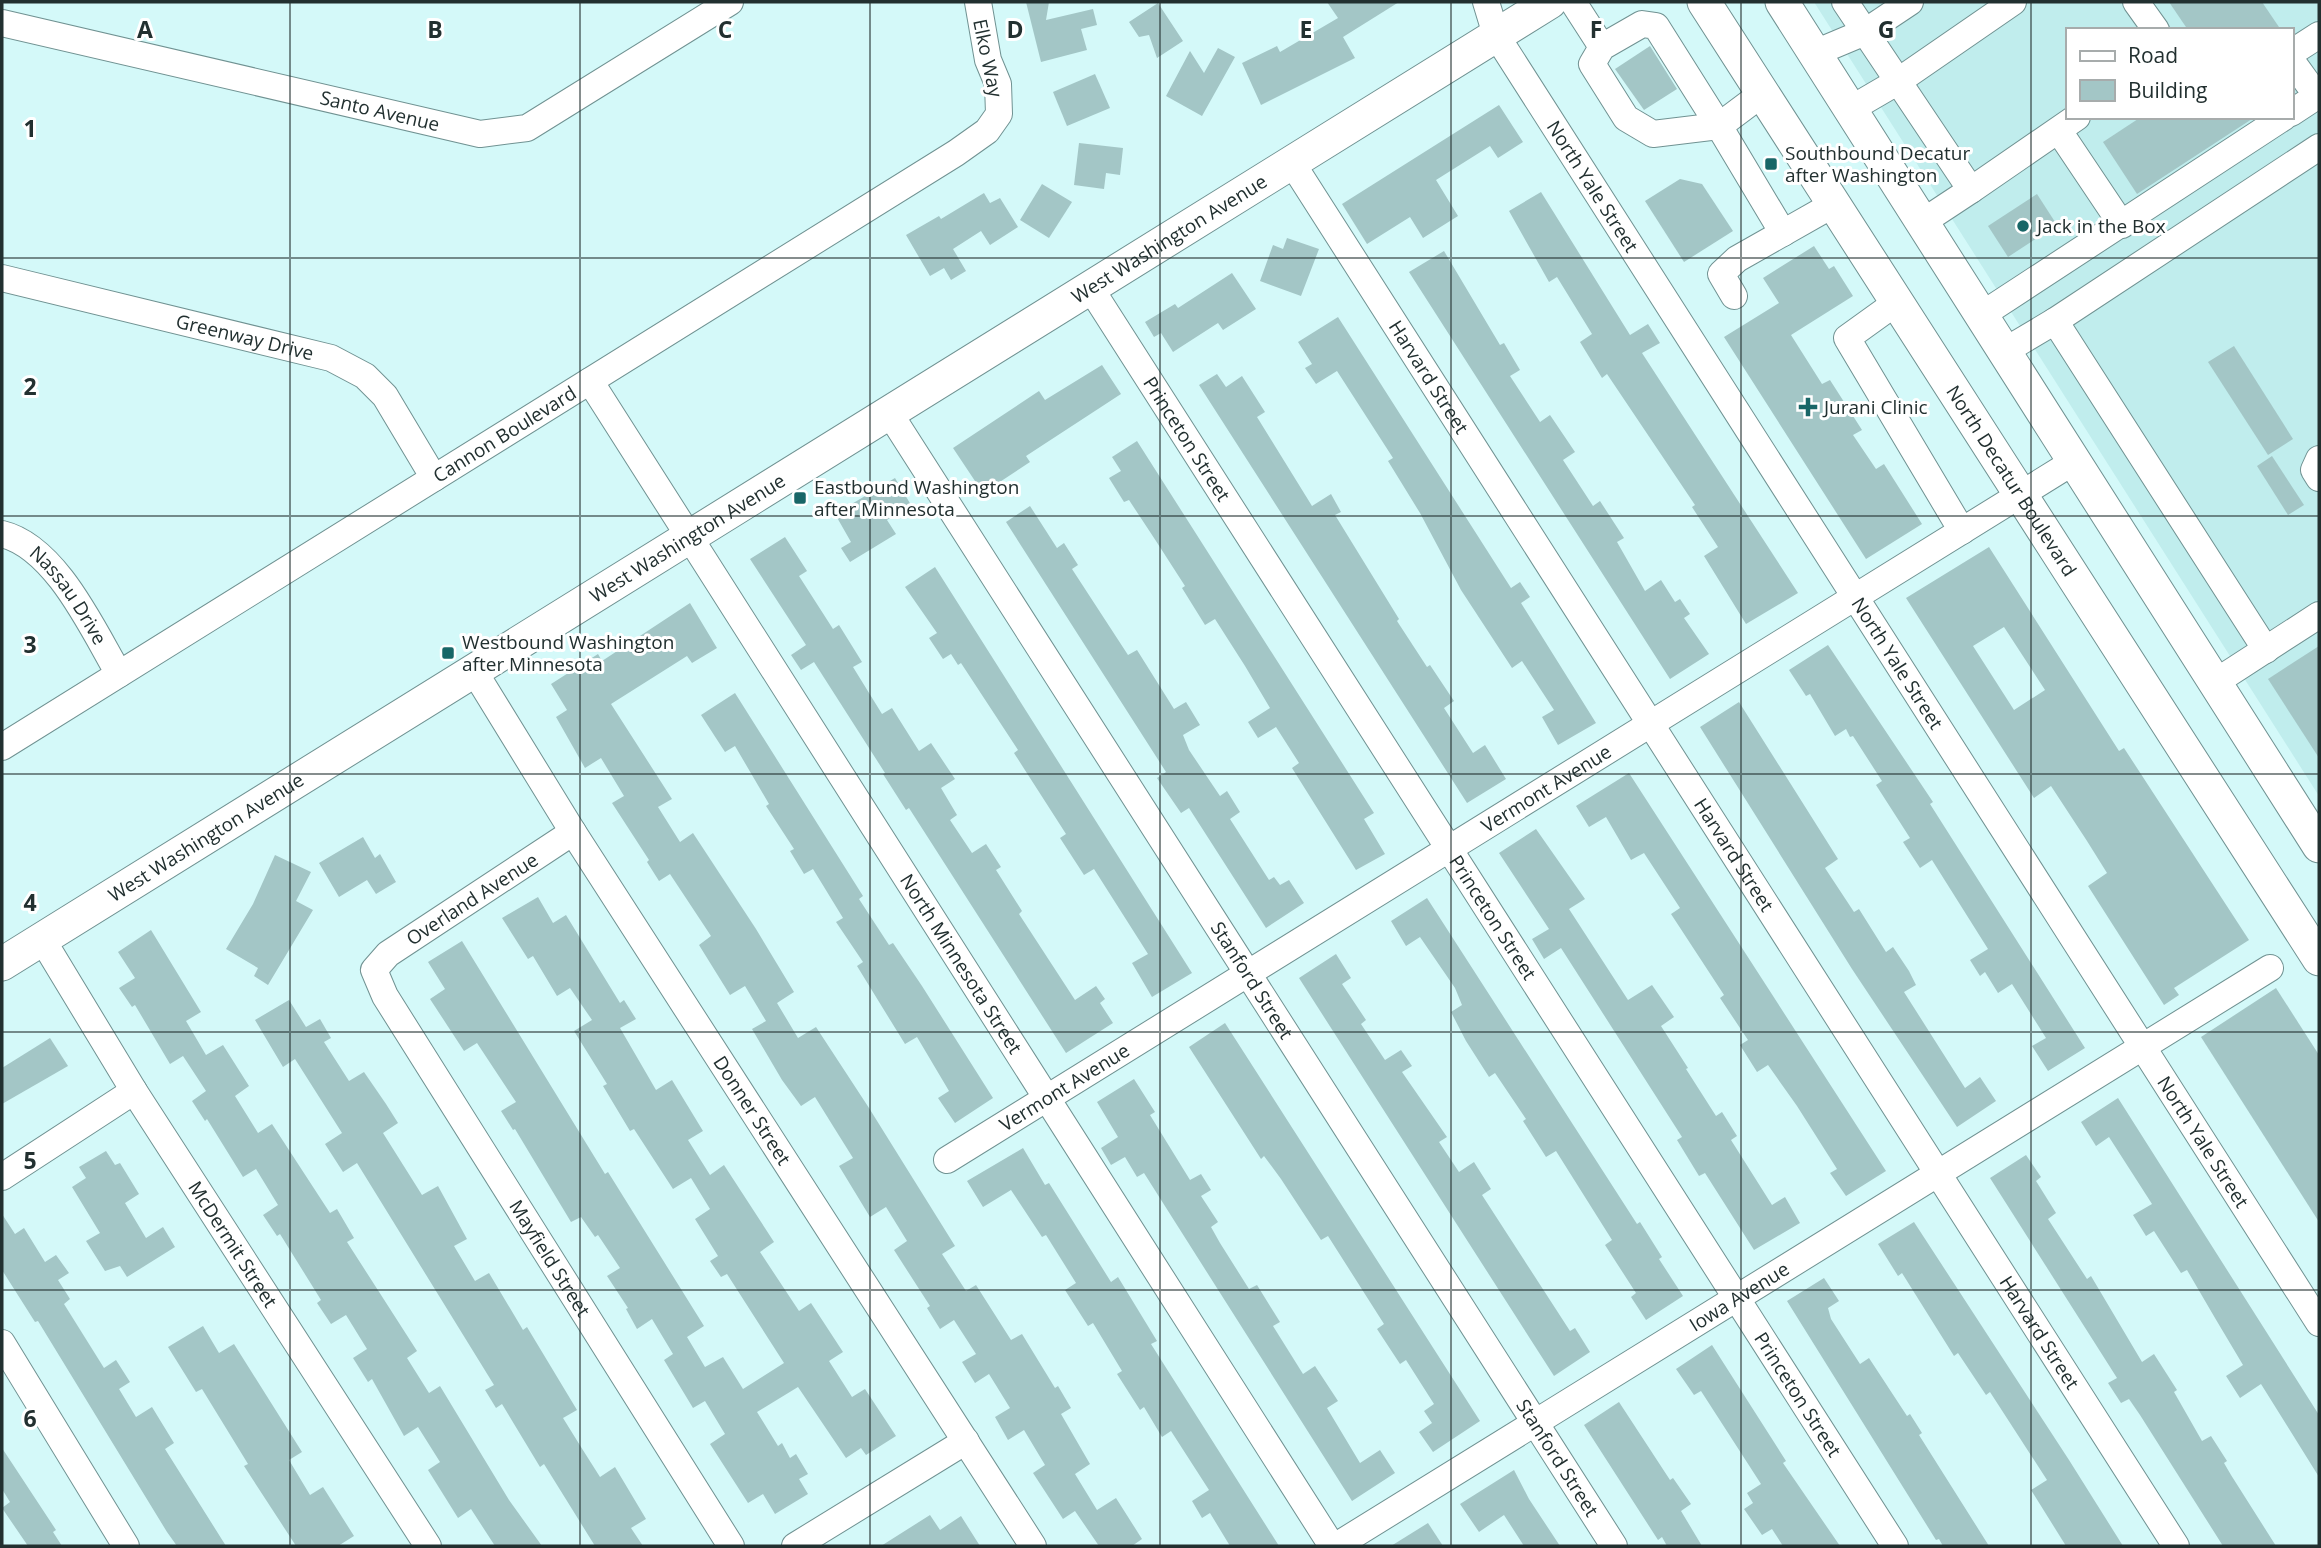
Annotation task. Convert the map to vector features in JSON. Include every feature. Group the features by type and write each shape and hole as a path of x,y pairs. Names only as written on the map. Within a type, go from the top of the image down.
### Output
{"main road":[{"name":"West Washington Avenue","path":"2,964 1550,2"},
{"name":"North Decatur Boulevard","path":"1704,2 2319,959"},
{"path":"1782,2 2214,683 2315,828"}],"street":[{"name":"Santo Avenue","path":"2,23 480,134 527,128 730,2"},
{"name":"Elko Way","path":"978,2 988,60 998,84 999,114"},
{"name":"North Yale Street","path":"1486,2 1496,35 2319,1323"},
{"path":"1573,2 1602,47"},
{"path":"1844,2 1971,190"},
{"path":"1815,53 1865,32 1910,2"},
{"path":"1849,110 1897,82 2013,2"},
{"path":"2136,2 2155,28"},
{"path":"1763,93 1719,126 1653,134 1626,118 1592,64 1602,47 1642,24 1656,26 1719,126 1783,233"},
{"path":"2293,52 2319,36"},
{"path":"2293,63 2317,96 2293,112"},
{"name":"Cannon Boulevard","path":"2,747 956,153 987,131 999,114"},
{"path":"1980,316 2281,119"},
{"path":"1921,223 2068,124 2122,225"},
{"path":"2003,352 2055,321 2319,147"},
{"name":"Harvard Street","path":"1292,163 2176,1546"},
{"path":"1734,296 1721,274 1737,259 1834,204"},
{"name":"Greenway Drive","path":"2,278 331,358 365,376 385,396 434,478"},
{"name":"Princeton Street","path":"1091,289 1895,1546"},
{"path":"1897,302 1847,338 1962,531"},
{"path":"2055,321 2266,650"},
{"name":"North Minnesota Street","path":"590,381 688,539 1334,1546"},
{"name":"Stanford Street","path":"890,414 1614,1546"},
{"path":"2319,459 2314,470 2319,478"},
{"name":"Vermont Avenue","path":"947,1160 2073,462"},
{"name":"Nassau Drive","path":"2,534 40,557 70,591 119,674"},
{"path":"2214,683 2319,615"},
{"name":"Donner Street","path":"474,671 573,832 1033,1546"},
{"name":"Overland Avenue","path":"374,970 388,954 573,832"},
{"name":"McDermit Street","path":"42,939 134,1091 428,1546"},
{"name":"Iowa Avenue","path":"1334,1546 2270,968"},
{"name":"Mayfield Street","path":"374,970 385,996 731,1546"},
{"path":"2,1177 134,1091"},
{"path":"2,1343 126,1546"},
{"path":"795,1546 966,1441"}],"shaded area":[{"path":"1814,2 2319,2 2319,796"}],"building":[{"path":"1026,2 1049,2 1046,20 1093,9 1097,25 1081,29 1087,50 1041,62"},
{"path":"1327,2 1399,2 1343,37 1355,58 1261,105 1242,63 1277,46 1280,52 1338,18"},
{"path":"2169,2 2262,2 2280,28 2187,28"},
{"path":"1158,3 1183,41 1157,58 1149,35 1139,37 1129,22"},
{"path":"1650,46 1677,89 1644,110 1615,69"},
{"path":"1218,48 1235,57 1202,116 1166,96 1190,51 1204,73"},
{"path":"1095,74 1110,108 1067,126 1053,92"},
{"path":"1499,105 1523,142 1498,158 1490,146 1436,180 1458,216 1423,238 1410,217 1367,244 1342,204"},
{"path":"2138,119 2252,119 2137,194 2103,142"},
{"path":"1079,143 1123,148 1120,175 1106,173 1104,189 1074,185"},
{"path":"1680,179 1702,184 1733,231 1684,262 1645,201"},
{"path":"1042,184 1072,202 1049,238 1020,220"},
{"path":"1541,192 1630,335 1648,324 1660,343 1642,353 1798,593 1746,624 1704,556 1718,547 1692,507 1695,505 1607,374 1602,378 1580,342 1592,334 1557,277 1549,282 1509,211"},
{"path":"984,193 990,203 1000,198 1018,227 990,245 981,231 953,249 966,271 951,280 944,268 930,276 906,235 939,216 941,219"},
{"name":"Jack in the Box","path":"2037,194 2057,225 2008,257 1988,226"},
{"path":"1287,238 1319,249 1301,296 1260,281 1273,245 1283,249"},
{"name":"Jurani Clinic","path":"1814,246 1829,269 1834,266 1853,296 1791,335 1822,384 1830,380 1862,430 1853,435 1876,469 1884,464 1922,524 1866,559 1724,337 1779,303 1763,278"},
{"path":"1444,251 1500,345 1504,343 1520,370 1510,376 1540,422 1550,415 1575,452 1563,460 1593,506 1600,501 1624,538 1617,542 1645,591 1661,580 1675,602 1680,599 1690,614 1684,618 1709,654 1670,679 1409,272"},
{"path":"1232,273 1256,309 1223,330 1218,323 1173,352 1161,333 1154,337 1145,322 1175,304 1178,308"},
{"path":"1338,317 1511,588 1520,582 1530,597 1521,603 1596,723 1558,745 1542,717 1554,710 1522,661 1512,668 1461,590 1420,513 1388,461 1393,458 1337,371 1316,384 1305,368 1312,364 1298,342"},
{"path":"2234,346 2293,439 2268,455 2208,362"},
{"path":"1102,365 1121,394 1026,456 1030,462 983,493 953,448 1039,391 1045,400"},
{"path":"1217,374 1226,387 1242,376 1265,412 1257,417 1312,506 1331,494 1341,512 1335,515 1399,619 1397,621 1427,667 1430,665 1454,701 1444,708 1473,753 1485,745 1506,779 1467,803 1199,385"},
{"path":"1137,441 1374,813 1364,819 1385,854 1356,870 1292,768 1299,763 1276,727 1258,738 1248,722 1270,708 1215,619 1205,625 1182,588 1185,586 1156,541 1129,500 1124,502 1109,478 1121,471 1112,457"},
{"path":"2272,456 2304,505 2288,515 2257,466"},
{"path":"895,478 911,505 887,520 896,534 850,562 841,548 851,542 835,514"},
{"path":"1030,506 1057,548 1064,543 1078,565 1072,569 1128,655 1137,650 1174,709 1186,702 1200,725 1183,735 1189,750 1220,796 1227,791 1240,812 1230,819 1269,880 1274,877 1280,885 1289,880 1304,903 1266,928 1189,808 1181,813 1157,778 1166,772 1006,522"},
{"path":"785,537 807,571 799,576 833,629 839,625 862,662 853,667 882,714 892,708 919,751 931,743 955,779 941,788 957,815 950,820 972,853 986,844 1001,867 996,870 1022,911 1019,914 1075,1000 1096,986 1105,999 1100,1003 1113,1023 1066,1053 909,808 906,810 814,662 801,670 791,655 806,645 750,559"},
{"path":"1989,547 2119,751 2124,748 2249,940 2174,988 2179,995 2164,1005 2088,886 2107,873 2087,841 2051,786 2034,798 1906,598","holes":["2004,627 2045,690 2014,710 1973,646"]},
{"path":"935,567 1192,973 1152,997 1132,963 1148,954 1094,869 1084,875 1060,838 1066,834 1014,753 1018,750 961,663 958,665 951,654 943,659 929,638 937,633 905,587"},
{"path":"690,603 717,648 692,663 687,656 611,704 672,799 658,807 680,842 693,833 756,929 794,992 777,1003 798,1038 816,1027 955,1246 942,1254 966,1291 976,1285 1011,1340 1022,1334 1055,1388 1058,1386 1071,1408 1061,1414 1090,1464 1075,1474 1097,1510 1116,1498 1142,1539 1132,1546 1099,1546 1075,1511 1063,1519 1033,1473 1045,1465 1024,1430 1008,1440 995,1417 1010,1408 989,1374 975,1383 962,1362 976,1354 954,1320 940,1329 927,1308 930,1306 894,1250 907,1241 886,1207 870,1217 839,1166 853,1158 815,1097 801,1106 782,1080 752,1029 766,1021 745,986 730,995 699,945 711,936 670,874 659,881 647,862 649,860 612,803 624,796 601,758 585,768 556,717 567,710 551,684 598,654 602,661"},
{"path":"1828,645 1933,802 1930,804 2085,1048 2048,1071 2032,1046 2046,1038 2012,984 1998,993 1985,972 1980,976 1970,960 1988,949 1932,860 1920,868 1903,842 1910,838 1876,785 1882,781 1853,736 1850,737 1846,729 1835,736 1810,694 1806,696 1789,670"},
{"path":"2319,646 2319,758 2268,679"},
{"path":"735,693 863,896 859,899 889,945 893,943 922,986 993,1098 955,1123 938,1098 949,1091 917,1037 905,1044 857,966 863,962 836,922 843,918 813,869 804,874 790,851 794,849 766,806 769,804 735,746 725,752 701,715"},
{"path":"1739,702 1838,859 1825,868 1854,912 1859,909 1886,952 1893,947 1909,971 1916,985 1904,992 1965,1088 1980,1077 1996,1101 1957,1127 1852,969 1700,727"},
{"path":"1629,773 1886,1171 1846,1196 1830,1173 1837,1169 1797,1106 1768,1065 1757,1072 1740,1045 1748,1040 1720,998 1724,995 1671,914 1680,908 1644,853 1631,860 1606,817 1589,827 1576,806"},
{"path":"1536,829 1585,899 1569,909 1628,1000 1652,985 1674,1017 1661,1026 1688,1068 1686,1069 1716,1116 1722,1112 1737,1136 1731,1140 1772,1205 1785,1197 1800,1223 1754,1250 1705,1173 1699,1176 1677,1140 1682,1137 1561,948 1544,959 1532,939 1549,929 1499,853"},
{"path":"363,837 375,858 380,854 396,882 376,894 367,880 339,897 319,863"},
{"path":"275,855 311,872 296,901 313,910 268,985 254,976 258,968 226,949 253,904"},
{"path":"538,897 553,923 566,915 620,1003 624,1000 636,1019 620,1028 656,1090 672,1080 703,1131 688,1140 710,1175 724,1165 774,1242 760,1252 799,1311 811,1303 843,1352 829,1361 852,1397 865,1389 896,1436 866,1455 861,1448 846,1458 798,1387 757,1412 778,1446 782,1443 790,1458 796,1454 808,1474 799,1479 808,1494 775,1514 763,1494 748,1503 710,1444 725,1434 705,1401 693,1408 664,1360 673,1354 652,1319 637,1329 626,1309 628,1308 607,1276 620,1268 598,1235 595,1237 581,1217 571,1222 515,1129 513,1130 501,1111 516,1102 477,1043 464,1051 430,999 445,989 428,962 462,941 605,1174 608,1172 704,1326 687,1337 705,1367 723,1357 743,1389 784,1363 727,1274 721,1277 710,1261 718,1256 695,1219 710,1209 691,1178 673,1189 634,1129 630,1131 603,1086 607,1084 574,1031 592,1020 570,988 557,996 533,956 528,959 502,918"},
{"path":"1427,898 1637,1224 1640,1222 1662,1257 1659,1259 1683,1296 1646,1320 1631,1297 1636,1293 1605,1245 1612,1240 1556,1151 1546,1157 1523,1121 1526,1119 1495,1073 1489,1077 1466,1041 1451,1012 1462,1005 1455,988 1420,937 1406,946 1391,921"},
{"path":"151,930 201,1012 186,1021 206,1055 223,1045 249,1086 235,1096 258,1133 272,1124 330,1213 337,1209 354,1238 347,1242 417,1351 407,1358 429,1393 440,1386 509,1500 542,1546 495,1546 471,1509 458,1518 428,1470 440,1462 418,1427 404,1436 372,1379 368,1382 353,1358 367,1349 346,1315 331,1324 317,1303 321,1300 280,1234 277,1236 263,1215 278,1205 256,1169 243,1177 207,1119 205,1121 192,1101 206,1091 183,1056 170,1064 135,1005 132,1007 119,988 135,978 118,952"},
{"path":"1336,954 1351,978 1342,984 1366,1020 1361,1024 1385,1060 1401,1050 1412,1066 1402,1072 1447,1137 1439,1142 1459,1172 1474,1162 1491,1189 1482,1195 1570,1331 1575,1328 1590,1352 1554,1376 1299,978"},
{"path":"2276,988 2319,1055 2319,1222 2201,1037"},
{"path":"289,1000 306,1027 320,1019 331,1038 324,1042 349,1081 364,1072 386,1104 398,1123 383,1133 422,1195 438,1186 467,1239 454,1246 475,1281 489,1273 523,1330 527,1327 577,1410 563,1418 600,1477 615,1467 646,1519 631,1528 643,1546 595,1546 544,1464 540,1467 502,1404 496,1408 485,1390 494,1385 357,1163 343,1172 325,1144 342,1133 295,1059 283,1067 255,1020"},
{"path":"1225,1023 1480,1421 1433,1452 1419,1432 1432,1423 1424,1411 1434,1404 1406,1360 1400,1364 1377,1329 1384,1324 1328,1236 1321,1240 1264,1156 1261,1159 1189,1047"},
{"path":"50,1038 68,1066 2,1104 2,1068"},
{"path":"1134,1079 1155,1112 1150,1115 1190,1180 1201,1174 1211,1190 1201,1196 1218,1222 1211,1227 1249,1289 1257,1285 1280,1322 1273,1326 1303,1374 1315,1366 1338,1401 1327,1408 1360,1463 1380,1450 1395,1473 1352,1501 1144,1173 1137,1177 1125,1157 1111,1165 1101,1148 1118,1137 1097,1102"},
{"path":"2118,1098 2319,1415 2319,1477 2261,1384 2240,1398 2226,1376 2243,1365 2187,1270 2181,1273 2154,1231 2146,1236 2133,1215 2152,1204 2109,1137 2096,1146 2081,1122"},
{"path":"1023,1148 1045,1185 1049,1183 1111,1282 1118,1277 1157,1341 1151,1344 1279,1546 1230,1546 1210,1513 1202,1518 1192,1501 1209,1490 1171,1431 1162,1437 1144,1407 1140,1410 1117,1374 1122,1371 1093,1323 1088,1326 1065,1290 1076,1283 1046,1235 1042,1237 1011,1190 983,1207 967,1181"},
{"path":"106,1151 115,1165 120,1163 139,1194 125,1203 146,1238 163,1227 175,1247 127,1277 120,1266 105,1271 86,1241 100,1233 72,1187 86,1178 79,1167"},
{"path":"2026,1155 2041,1177 2036,1181 2056,1213 2048,1219 2087,1279 2091,1276 2142,1362 2154,1354 2177,1390 2174,1392 2202,1441 2211,1436 2227,1461 2224,1463 2231,1475 2276,1546 2223,1546 2129,1399 2121,1403 2108,1383 2117,1378 1990,1178"},
{"path":"2,1214 15,1234 24,1228 45,1262 56,1255 69,1273 58,1280 70,1299 64,1304 104,1368 116,1360 130,1382 119,1389 136,1417 152,1407 174,1443 165,1449 226,1546 177,1546 167,1532 38,1321 35,1322 2,1270"},
{"path":"1914,1222 2123,1546 2066,1546 2031,1490 2047,1480 1990,1392 1986,1395 1958,1353 1954,1356 1902,1273 1898,1276 1878,1244"},
{"path":"1824,1278 1839,1301 1828,1308 1831,1319 1860,1364 1869,1358 1907,1416 1910,1414 1922,1433 1919,1435 1989,1546 1943,1546 1939,1539 1936,1540 1787,1301"},
{"path":"203,1326 219,1353 234,1344 302,1452 289,1460 310,1495 323,1487 354,1536 338,1546 296,1546 244,1466 248,1464 202,1389 196,1392 168,1347"},
{"path":"1712,1345 1786,1461 1783,1463 1840,1546 1783,1546 1772,1529 1762,1535 1744,1509 1753,1503 1747,1493 1761,1484 1701,1391 1694,1395 1676,1369"},
{"path":"1619,1402 1670,1480 1673,1478 1691,1504 1681,1511 1702,1546 1667,1546 1662,1537 1658,1540 1584,1425"},
{"path":"2,1448 56,1530 53,1532 62,1546 28,1546 2,1508 10,1502 2,1489"},
{"path":"1514,1470 1529,1499 1560,1546 1524,1546 1504,1515 1479,1532 1460,1504"},
{"path":"930,1515 940,1530 961,1516 980,1546 881,1546"},
{"path":"1428,1523 1443,1546 1391,1546"}],"place":[{"name":"Southbound Decatur after Washington","path":"1771,164"},
{"name":"Jack in the Box","path":"2023,226"},
{"name":"Jurani Clinic","path":"1808,407"},
{"name":"Eastbound Washington after Minnesota","path":"800,498"},
{"name":"Westbound Washington after Minnesota","path":"448,653"}]}
